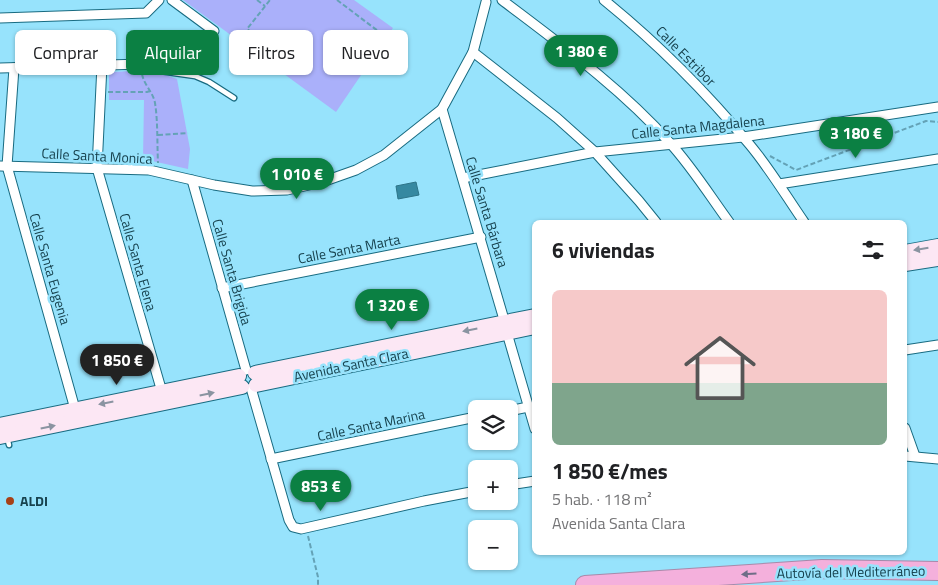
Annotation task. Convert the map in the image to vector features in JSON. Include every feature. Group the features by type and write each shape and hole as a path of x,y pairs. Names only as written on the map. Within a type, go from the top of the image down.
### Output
{"highway":[{"name":"Autovía del Mediterráneo","path":"585,585 822,569 938,571"}],"street":[{"path":"0,18 146,13 159,0"},
{"path":"172,0 214,30"},
{"path":"484,1 496,0"},
{"path":"502,0 568,50 620,93 670,143 728,220"},
{"name":"Calle Estribor","path":"604,0 632,23 692,79 750,145 803,220"},
{"name":"Calle Santa Monica","path":"4,166 149,170 252,191 287,190 322,182 356,170 384,156 442,109 473,52 484,1"},
{"path":"473,52 557,118 596,152 654,220"},
{"path":"0,68 14,68"},
{"name":"Calle Santa Eugenia","path":"14,68 4,166 76,409"},
{"name":"Calle Santa Elena","path":"101,75 97,168 162,392"},
{"name":"Calle Santa Magdalena","path":"463,178 596,152 743,137 938,107"},
{"name":"Calle Santa Bárbara","path":"442,109 481,236 532,420"},
{"path":"778,184 938,159"},
{"name":"Calle Santa Brigida","path":"192,180 289,520 293,526 301,529 306,528"},
{"name":"Calle Santa Marta","path":"222,288 481,236"},
{"path":"907,252 938,246"},
{"path":"907,264 938,259"},
{"name":"Avenida Santa Clara","path":"506,328 532,317"},
{"name":"Avenida Santa Clara","path":"4,435 248,380 506,328 532,327"},
{"path":"907,350 938,345"},
{"name":"Avenida Santa Clara","path":"4,435 76,409 162,392 248,380"},
{"path":"518,409 528,407"},
{"name":"Calle Santa Marina","path":"271,459 468,419"},
{"path":"907,434 915,456"},
{"path":"907,456 938,459"},
{"path":"518,483 532,481"},
{"path":"306,528 468,493"}],"lane":[{"path":"188,75 210,82 234,98"}],"path":[{"path":"257,0 265,6"},
{"path":"248,30 247,29 270,0"},
{"path":"338,0 377,30"},
{"path":"143,75 143,81 155,101 158,172"},
{"path":"100,92 150,91"},
{"path":"750,145 796,170 926,121 938,122"},
{"path":"156,135 188,133"},
{"path":"306,528 317,572 318,585"}],"shaded area":[{"path":"183,0 354,0 393,28 392,30 323,30 323,75 361,75 336,112 285,75 313,75 313,30 229,30 229,34"},
{"path":"126,71 126,75 165,75 177,79 190,149 188,169 143,159 144,100 109,100 109,75 116,75 116,72"},
{"path":"416,182 419,195 398,199 396,186"}],"place":[{"name":"ALDI","path":"10,501"}]}
